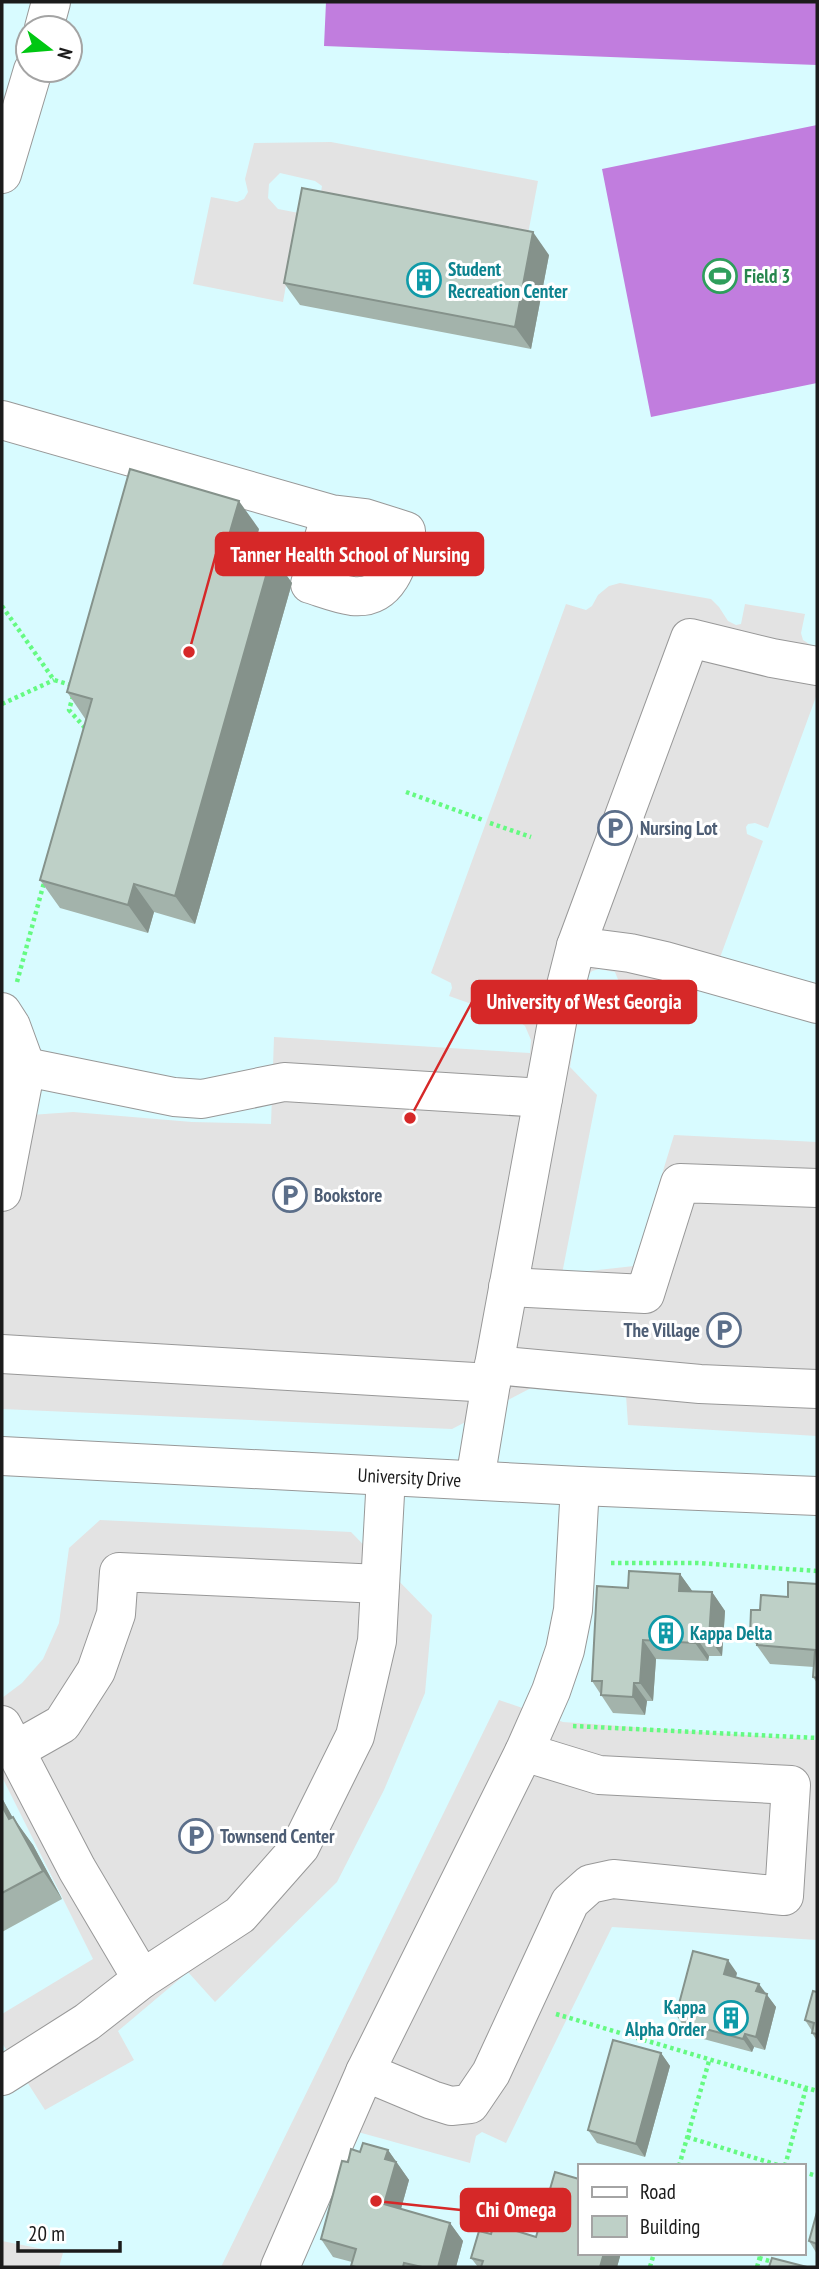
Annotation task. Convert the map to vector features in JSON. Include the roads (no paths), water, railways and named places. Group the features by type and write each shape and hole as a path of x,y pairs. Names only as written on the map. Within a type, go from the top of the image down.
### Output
{"street":[{"path":"2,174 29,84"},
{"path":"2,420 331,514"},
{"path":"475,1480 558,1017 576,946 691,638 817,666"},
{"path":"576,946 665,961 817,1004"},
{"path":"2,1012 10,1026 14,1067 2,1192"},
{"path":"14,1067 174,1097 202,1099 284,1082 543,1098"},
{"path":"508,1287 645,1294 680,1184 817,1188"},
{"path":"2,1354 817,1389"},
{"name":"University Drive","path":"2,1456 817,1496"},
{"path":"2,2076 88,2022 142,1979 240,1915 300,1847 355,1736 377,1641 386,1476"},
{"path":"280,2267 365,2072 524,1752 551,1691 565,1650 573,1611 580,1486"},
{"path":"142,1979 77,1869 9,1737 62,1724 96,1671 116,1614 119,1572 380,1584"},
{"path":"365,2072 432,2101 452,2106 470,2104 491,2073 570,1902 590,1884 613,1879 784,1896 791,1785 599,1775 524,1752"}],"place":[{"name":"Field 3","path":"720,276"},
{"name":"Student Recreation Center","path":"424,280"},
{"name":"Tanner Health School of Nursing","path":"189,652"},
{"name":"Nursing Lot","path":"615,828"},
{"name":"University of West Georgia","path":"410,1118"},
{"name":"Bookstore","path":"290,1195"},
{"name":"The Village","path":"724,1330"},
{"name":"Kappa Delta","path":"666,1633"},
{"name":"Townsend Center","path":"196,1836"},
{"name":"Kappa Alpha Order","path":"731,2018"},
{"name":"Chi Omega","path":"376,2201"}]}
